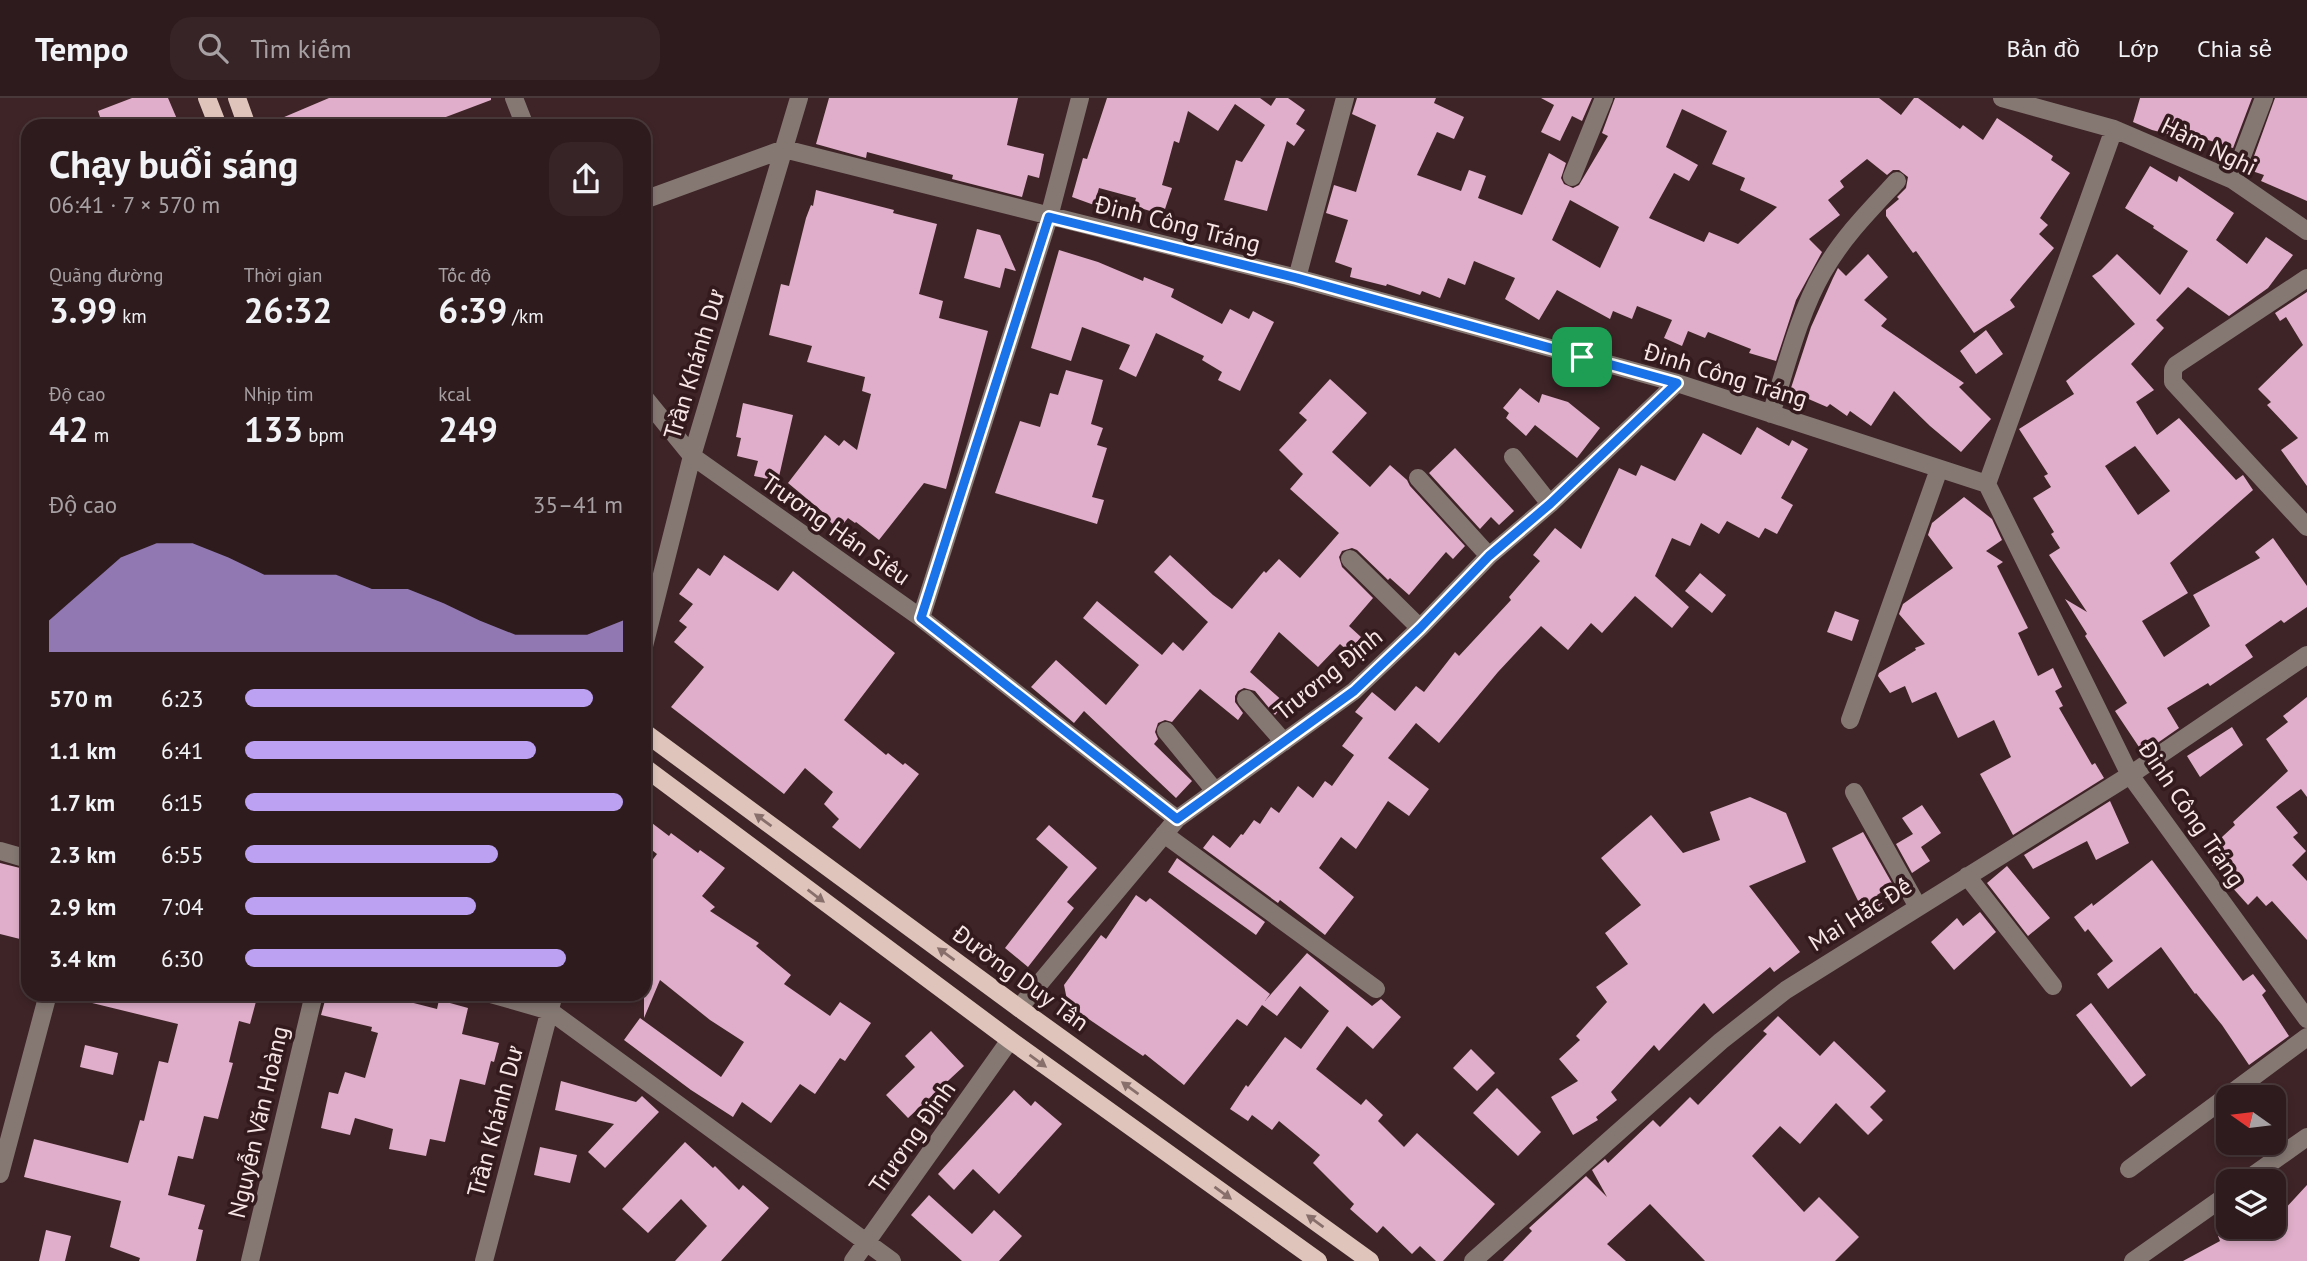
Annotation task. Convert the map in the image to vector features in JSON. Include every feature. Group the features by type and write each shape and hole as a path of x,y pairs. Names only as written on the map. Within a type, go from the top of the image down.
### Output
{"main road":[{"path":"208,98 216,119"},
{"path":"237,98 244,119"},
{"name":"Đường Duy Tân","path":"651,737 1370,1261"},
{"path":"651,772 1010,1040 1318,1261"}],"street":[{"path":"514,98 522,119"},
{"name":"Trần Khánh Dư","path":"651,618 692,456 799,98"},
{"path":"921,618 1049,217 1080,98"},
{"path":"1297,278 1345,98"},
{"path":"1572,177 1605,98"},
{"name":"Hàm Nghi","path":"2002,98 2114,129 2233,180 2307,232"},
{"path":"2233,180 2264,98"},
{"path":"1987,484 2114,129"},
{"path":"651,197 784,149"},
{"name":"Đinh Công Tráng","path":"784,149 1297,278 1677,383 1987,484 2130,775 2307,1019"},
{"path":"1771,414 1798,332 1822,274 1850,230 1897,181"},
{"path":"2307,278 2176,365 2172,376 2173,382 2307,527"},
{"name":"Trương Định","path":"1020,1008 1177,819 1354,691 1420,628 1489,556 1550,504 1677,383"},
{"name":"Trương Hán Siêu","path":"651,406 692,456 921,618 1177,819"},
{"path":"1513,457 1550,504"},
{"path":"1850,720 1939,469"},
{"path":"1418,478 1489,556"},
{"path":"1350,559 1420,628"},
{"name":"Mai Hắc Đế","path":"1473,1261 1721,1041 1786,989 2130,775 2307,655"},
{"path":"1246,699 1284,742"},
{"path":"1166,732 1215,791"},
{"path":"1854,792 1918,907"},
{"path":"1164,835 1376,989"},
{"path":"0,851 21,857"},
{"path":"1967,876 2053,986"},
{"path":"0,1174 5,1134 46,1001"},
{"name":"Nguyễn Văn Hoàng","path":"250,1261 312,1001"},
{"path":"552,1002 892,1261"},
{"name":"Trần Khánh Dư","path":"484,1261 552,1002"},
{"path":"2129,1169 2307,1037"},
{"name":"Trương Định","path":"853,1261 1010,1040"},
{"path":"2262,1169 2307,1138"},
{"path":"2138,1260 2216,1203"}],"building":[{"path":"132,98 168,98 177,119 101,119 98,111"},
{"path":"329,98 491,98 441,119 280,119"},
{"path":"829,98 1018,98 1007,145 1044,154 1039,178 1028,175 1022,197 952,179 953,175 867,152 866,158 816,144"},
{"path":"1107,98 1260,98 1271,106 1276,98 1288,98 1305,110 1296,124 1305,130 1294,146 1287,141 1267,211 1224,200 1236,160 1242,162 1265,125 1235,104 1218,131 1188,111 1179,143 1174,141 1162,185 1172,188 1163,215 1134,206 1136,198 1099,188 1094,205 1072,197 1083,158 1087,159"},
{"path":"1357,98 1436,98 1434,103 1464,117 1454,139 1437,132 1417,175 1461,191 1469,170 1486,176 1478,198 1522,215 1549,153 1566,163 1561,178 1564,184 1573,188 1579,185 1608,136 1602,133 1615,98 1879,98 1901,115 1914,98 1918,98 1960,129 1963,125 1983,140 1997,118 2053,156 2051,160 2070,173 2040,218 2048,225 2039,234 2054,248 2010,300 2015,307 1974,333 1916,251 1913,253 1886,216 1886,210 1899,199 1897,197 1906,188 1908,177 1899,170 1893,170 1887,175 1867,159 1840,181 1844,187 1828,200 1840,215 1809,239 1822,252 1796,300 1776,361 1749,353 1751,349 1708,332 1705,338 1688,331 1682,346 1664,338 1672,320 1637,306 1632,319 1613,311 1610,319 1557,290 1539,320 1505,299 1515,278 1474,261 1465,285 1448,278 1440,298 1422,291 1420,295 1387,284 1386,286 1350,277 1352,268 1335,262 1348,220 1326,213 1334,185 1356,192 1376,125 1352,114","holes":["1682,109 1727,131 1712,164 1745,178 1740,190 1777,207 1738,244 1709,232 1704,242 1649,218 1674,173 1689,181 1698,165 1666,147","1570,200 1619,227 1600,268 1552,240"]},
{"path":"1541,98 1592,98 1582,121 1572,116 1560,141 1541,132 1554,105"},
{"path":"2140,98 2252,98 2233,148 2208,140 2207,144 2152,130 2133,122"},
{"path":"2275,98 2307,98 2307,201 2261,181 2264,175 2249,170"},
{"path":"2150,166 2177,182 2179,176 2234,213 2216,240 2247,264 2266,237 2293,255 2268,288 2229,316 2188,287 2156,320 2164,328 2131,364 2154,390 2136,402 2157,435 2179,418 2236,480 2243,475 2253,490 2170,563 2188,593 2142,621 2164,657 2210,626 2193,595 2260,558 2255,552 2273,538 2307,586 2307,607 2284,623 2281,620 2245,645 2253,657 2210,686 2208,683 2167,708 2179,728 2143,753 2115,711 2127,703 2065,599 2087,612 2049,555 2060,548 2051,534 2054,532 2033,498 2051,487 2044,476 2048,474 2019,429 2074,394 2066,381 2135,324 2092,276 2117,254 2160,295 2188,251 2125,208","holes":["2135,446 2170,491 2138,515 2105,466"]},
{"path":"816,190 937,224 919,294 943,301 939,318 988,331 946,489 924,483 879,540 848,518 839,529 788,483 825,435 839,446 844,440 857,450 871,394 862,391 865,377 807,362 812,346 769,335 781,284 789,286"},
{"path":"977,229 1000,235 1016,271 1005,268 1000,288 964,278"},
{"path":"1059,250 1098,262 1143,281 1144,277 1174,289 1171,297 1222,324 1230,309 1249,319 1253,311 1274,322 1240,391 1218,380 1222,372 1202,360 1204,356 1156,333 1136,377 1119,369 1130,345 1082,327 1071,361 1031,348"},
{"path":"1868,254 1888,277 1864,300 1887,319 1881,326 1964,383 1959,387 1991,419 1961,452 1894,391 1871,426 1850,411 1847,416 1830,404 1827,407 1790,391 1811,327 1838,268 1846,276"},
{"path":"2307,292 2307,486 2281,450 2298,438 2267,405 2271,402 2258,389 2303,345 2286,317 2280,321 2275,313"},
{"path":"1986,330 2003,354 1976,374 1960,351"},
{"path":"1066,370 1103,380 1091,424 1103,428 1097,445 1107,448 1092,497 1104,500 1097,524 995,493 1020,421 1040,427 1050,393 1058,395"},
{"path":"1330,379 1367,413 1332,452 1370,487 1390,465 1407,480 1465,546 1453,559 1446,552 1409,595 1390,578 1388,580 1357,550 1352,548 1342,551 1339,557 1342,567 1373,598 1349,626 1361,637 1349,652 1340,644 1318,667 1279,632 1250,672 1285,703 1275,715 1255,691 1244,688 1235,696 1235,702 1243,713 1238,720 1200,689 1172,722 1165,720 1158,723 1155,732 1158,739 1154,744 1192,781 1176,798 1084,711 1074,723 1031,687 1056,660 1106,705 1139,665 1083,618 1097,601 1162,655 1173,642 1183,651 1208,622 1154,572 1170,555 1232,609 1264,571 1266,573 1279,559 1300,578 1339,533 1290,489 1303,474 1279,450 1307,420 1299,413"},
{"path":"1520,388 1539,403 1542,394 1568,402 1600,428 1577,458 1535,425 1526,436 1506,418 1509,413 1503,408"},
{"path":"743,403 793,415 778,481 754,476 758,461 737,456 741,438 736,437"},
{"path":"1757,427 1789,446 1792,440 1808,449 1781,498 1793,505 1777,534 1765,528 1759,538 1727,521 1719,534 1701,523 1690,546 1672,538 1655,576 1689,607 1672,628 1635,596 1602,633 1591,623 1568,650 1541,626 1498,672 1439,743 1416,723 1388,758 1429,789 1409,816 1388,801 1356,849 1341,837 1319,868 1354,897 1325,935 1280,900 1278,903 1203,848 1213,835 1230,848 1254,820 1260,824 1271,807 1279,813 1298,786 1313,798 1325,781 1332,786 1354,755 1342,746 1363,718 1355,712 1372,692 1395,711 1416,686 1424,692 1455,652 1459,656 1511,600 1509,597 1540,561 1533,555 1555,528 1581,549 1619,468 1636,476 1641,465 1675,481 1703,433 1741,455"},
{"path":"1455,448 1514,511 1499,525 1491,517 1480,529 1429,473"},
{"path":"1964,497 1992,519 2002,540 1986,551 2003,562 1997,566 2028,628 2018,633 2038,676 2053,668 2062,687 2055,691 2063,706 2059,708 2092,765 2095,763 2104,778 2013,835 1980,774 2011,757 1994,720 1958,738 1936,692 1912,703 1905,686 1890,693 1878,676 1916,650 1915,648 1925,644 1899,614 1903,604 1953,568 1928,535 1932,523"},
{"path":"724,555 778,591 793,571 895,653 844,720 886,755 888,753 919,774 860,849 832,827 839,819 824,804 833,792 805,768 784,794 671,707 704,667 674,642 687,627 679,621 693,604 679,594 698,568 710,576"},
{"path":"1700,573 1726,595 1712,613 1685,591"},
{"path":"1835,611 1859,620 1852,641 1827,632"},
{"path":"2307,697 2307,797 2301,789 2276,807 2298,833 2293,837 2306,851 2292,865 2307,881 2307,940 2272,901 2266,906 2257,896 2248,905 2212,865 2218,859 2209,849 2235,825 2233,822 2288,771 2266,739 2288,722 2283,716"},
{"path":"2232,727 2243,745 2200,777 2187,756"},
{"path":"1750,797 1786,813 1806,862 1749,886 1800,952 1774,972 1770,967 1713,1014 1704,1003 1659,1051 1654,1045 1611,1092 1617,1100 1596,1117 1598,1120 1573,1135 1551,1097 1578,1081 1559,1059 1580,1040 1576,1036 1607,1002 1596,987 1628,964 1605,933 1641,905 1601,858 1651,815 1683,853 1720,840 1710,812"},
{"path":"2110,801 2129,843 2096,860 2087,841 2033,869 2024,855"},
{"path":"1922,805 1941,833 1921,847 1930,861 1912,873 1896,844 1913,834 1902,818"},
{"path":"651,822 669,836 671,833 725,868 702,896 715,907 710,911 759,943 756,946 791,975 784,984 830,1016 840,1002 871,1023 845,1061 840,1058 815,1094 800,1084 771,1123 742,1102 733,1117 691,1090 624,1040 640,1018 721,1077 744,1042 710,1020 660,980 644,1018 644,1001 651,1001 651,862 657,854 651,849"},
{"path":"1049,825 1097,868 1067,902 1074,908 1028,967 1005,948 1068,867 1036,839"},
{"path":"1863,832 1893,885 1877,895 1883,905 1865,915 1832,848"},
{"path":"1177,858 1265,922 1256,935 1168,872"},
{"path":"2152,860 2243,981 2253,974 2266,991 2262,995 2289,1036 2249,1065 2222,1025 2195,994 2161,947 2108,989 2097,974 2113,961 2088,929 2085,932 2074,917 2092,903 2093,906"},
{"path":"0,863 21,868 21,939 0,934"},
{"path":"2007,866 2050,918 2028,936 1987,883"},
{"path":"1136,895 1146,902 1150,898 1270,994 1265,1001 1307,953 1372,1006 1381,999 1401,1017 1373,1049 1347,1026 1316,1069 1361,1105 1366,1099 1383,1115 1378,1121 1404,1147 1417,1133 1495,1204 1443,1261 1436,1261 1420,1246 1412,1254 1383,1226 1377,1233 1350,1209 1354,1204 1313,1163 1320,1155 1279,1121 1272,1130 1252,1115 1248,1121 1230,1109 1285,1037 1301,1049 1329,1011 1300,986 1277,1016 1262,1005 1247,1026 1237,1019 1184,1085 1145,1054 1143,1056 1068,1005 1064,985 1101,935 1106,939"},
{"path":"1980,912 1996,932 1954,970 1931,942 1957,918 1963,926"},
{"path":"84,1001 256,1001 250,1024 239,1021 229,1062 233,1063 218,1119 204,1116 193,1159 178,1156 168,1195 205,1205 198,1229 203,1230 196,1261 139,1261 140,1258 110,1247 121,1201 24,1177 34,1139 128,1163 140,1120 144,1121 159,1061 168,1063 178,1024"},
{"path":"325,1001 406,1001 437,1009 439,1001 443,1001 468,1008 462,1034 499,1043 485,1085 460,1079 445,1142 430,1139 426,1156 389,1149 393,1129 355,1118 350,1135 321,1128 329,1092 338,1094 345,1072 365,1078 378,1033 371,1031 372,1027 321,1015"},
{"path":"2091,1003 2146,1075 2131,1087 2076,1015"},
{"path":"1778,1016 1820,1056 1834,1041 1886,1091 1870,1107 1883,1120 1868,1135 1836,1103 1800,1144 1780,1126 1752,1156 1804,1212 1819,1197 1859,1237 1835,1261 1705,1261 1650,1204 1607,1244 1626,1261 1503,1261 1532,1231 1529,1228 1586,1176 1607,1197 1592,1170 1605,1159 1608,1163 1653,1120 1660,1127 1690,1097 1698,1105 1767,1034 1763,1031"},
{"path":"931,1031 964,1066 908,1118 886,1095 915,1067 905,1056"},
{"path":"85,1045 118,1053 113,1075 80,1067"},
{"path":"1471,1049 1495,1073 1477,1091 1453,1068"},
{"path":"561,1081 636,1102 642,1096 659,1112 605,1168 588,1152 614,1124 555,1110"},
{"path":"1497,1088 1541,1132 1518,1156 1473,1113"},
{"path":"1014,1090 1031,1106 1035,1101 1062,1124 999,1194 973,1169 954,1190 938,1174"},
{"path":"685,1142 739,1190 743,1185 769,1208 721,1261 675,1261 707,1226 681,1199 648,1233 622,1209"},
{"path":"540,1147 577,1155 570,1183 534,1175"},
{"path":"2307,1185 2307,1261 2183,1261 2220,1241 2219,1239 2286,1239 2286,1208"},
{"path":"929,1195 972,1234 994,1210 1022,1236 999,1261 962,1261 911,1215"},
{"path":"46,1230 71,1236 65,1261 39,1261"}],"route":[{"path":"1049,217 1297,278 1582,357 1677,383 1550,504 1489,556 1420,628 1354,691 1177,819 921,618 1049,217"}]}
